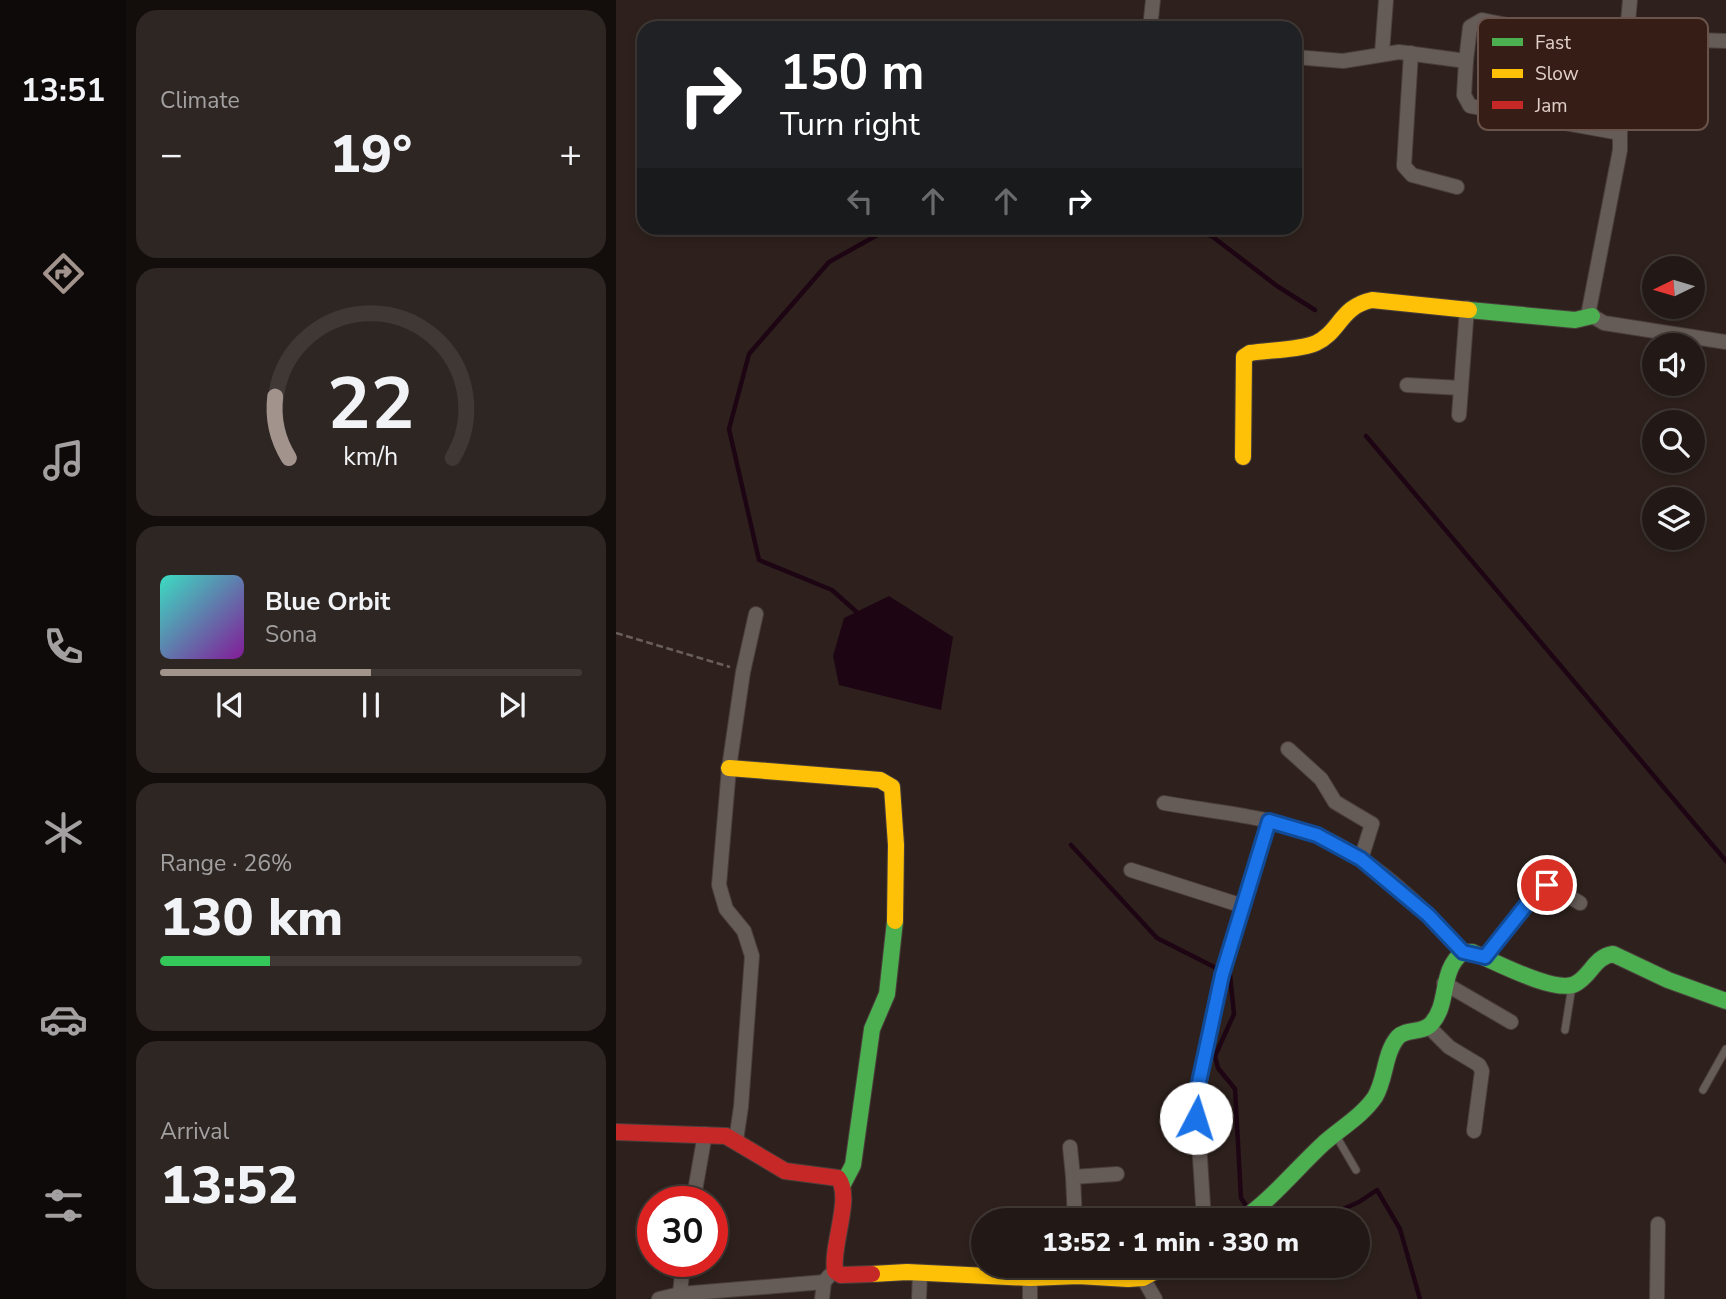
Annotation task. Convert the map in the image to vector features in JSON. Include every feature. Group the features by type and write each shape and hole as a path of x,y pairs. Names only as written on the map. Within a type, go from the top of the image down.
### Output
{"street":[{"path":"1151,21 1153,0"},
{"path":"1382,53 1386,0"},
{"path":"1628,18 1630,0"},
{"path":"1478,23 1471,27 1464,95 1470,106 1478,107"},
{"path":"1708,40 1726,41"},
{"path":"1302,58 1343,61 1382,53 1411,53 1466,61"},
{"path":"1411,53 1404,166 1412,175 1457,187"},
{"path":"1603,130 1620,133"},
{"path":"1592,316 1590,299 1614,189 1620,130"},
{"path":"1244,457 1244,357 1250,353 1316,343 1325,337 1350,306 1360,301 1467,308 1576,320 1592,316 1604,323 1726,342"},
{"path":"1459,415 1467,308"},
{"path":"1407,385 1461,388"},
{"path":"736,1140 740,1125 752,956 744,931 726,909 719,885 729,768 743,672 756,614"},
{"path":"1288,749 1321,779 1335,802 1372,824 1361,859"},
{"path":"729,768 880,780 892,787 896,845 895,919 890,981 873,1020 853,1165 843,1184"},
{"path":"1164,803 1269,821 1317,835 1361,859 1428,915 1463,952 1485,957 1556,987 1572,986 1602,958 1616,955 1673,982 1726,1001"},
{"path":"1203,1208 1196,1096 1223,970 1269,821"},
{"path":"1131,870 1243,906"},
{"path":"1485,957 1543,886 1552,886 1580,903"},
{"path":"1256,1208 1374,1098 1399,1035 1427,1026 1434,1017 1449,964 1463,952"},
{"path":"1444,983 1511,1022"},
{"path":"1427,1026 1449,1047 1479,1065 1482,1071 1474,1131"},
{"path":"616,1132 705,1135 736,1140 785,1171 831,1175 843,1184 845,1192 830,1277 822,1299"},
{"path":"696,1186 705,1135"},
{"path":"1070,1147 1074,1208"},
{"path":"1073,1177 1116,1174"},
{"path":"1657,1299 1658,1224"},
{"path":"919,1299 920,1272"},
{"path":"659,1299 680,1294 830,1277 920,1272 971,1275"},
{"path":"680,1294 682,1277"},
{"path":"1030,1299 1031,1278"},
{"path":"1143,1278 1155,1299"}],"lane":[{"path":"1565,1030 1572,986"},
{"path":"1703,1090 1723,1062 1726,1049"},
{"path":"1335,1134 1356,1170"}],"path":[{"path":"616,633 743,672"}],"shaded area":[{"path":"889,596 953,637 941,710 839,685 833,656 844,618"}],"waterway":[{"path":"860,615 832,590 759,560 729,429 749,354 829,262 877,235"},
{"path":"1208,235 1277,286 1315,310"},
{"path":"1366,436 1726,861"},
{"path":"1071,845 1157,938 1230,975 1234,1014 1215,1056 1218,1068 1235,1089 1241,1198 1248,1208"},
{"path":"1345,1208 1377,1190 1400,1229 1420,1299"}],"traffic: fast":[{"path":"1469,310 1575,320 1592,316"},
{"path":"843,1184 853,1165 872,1029 887,994 895,921"},
{"path":"1256,1208 1324,1143 1370,1104 1379,1090 1393,1043 1402,1034 1424,1029 1432,1023 1441,1006 1447,977 1463,952 1472,952 1539,981 1566,986 1580,981 1601,959 1613,954 1668,980 1726,1001"}],"traffic: slow":[{"path":"1243,457 1244,357 1250,353 1316,343 1324,339 1353,308 1372,300 1469,310"},
{"path":"729,768 880,780 892,787 896,845 895,921"},
{"path":"872,1274 907,1272 971,1275"},
{"path":"1111,1278 1143,1278"}],"traffic: jam":[{"path":"616,1132 726,1136 785,1171 838,1178 842,1186 843,1209 835,1271 841,1275 872,1274"}],"route":[{"path":"1196,1118 1196,1096 1222,975 1269,821 1317,835 1361,859 1428,915 1463,952 1485,957 1538,890 1547,885"}]}
